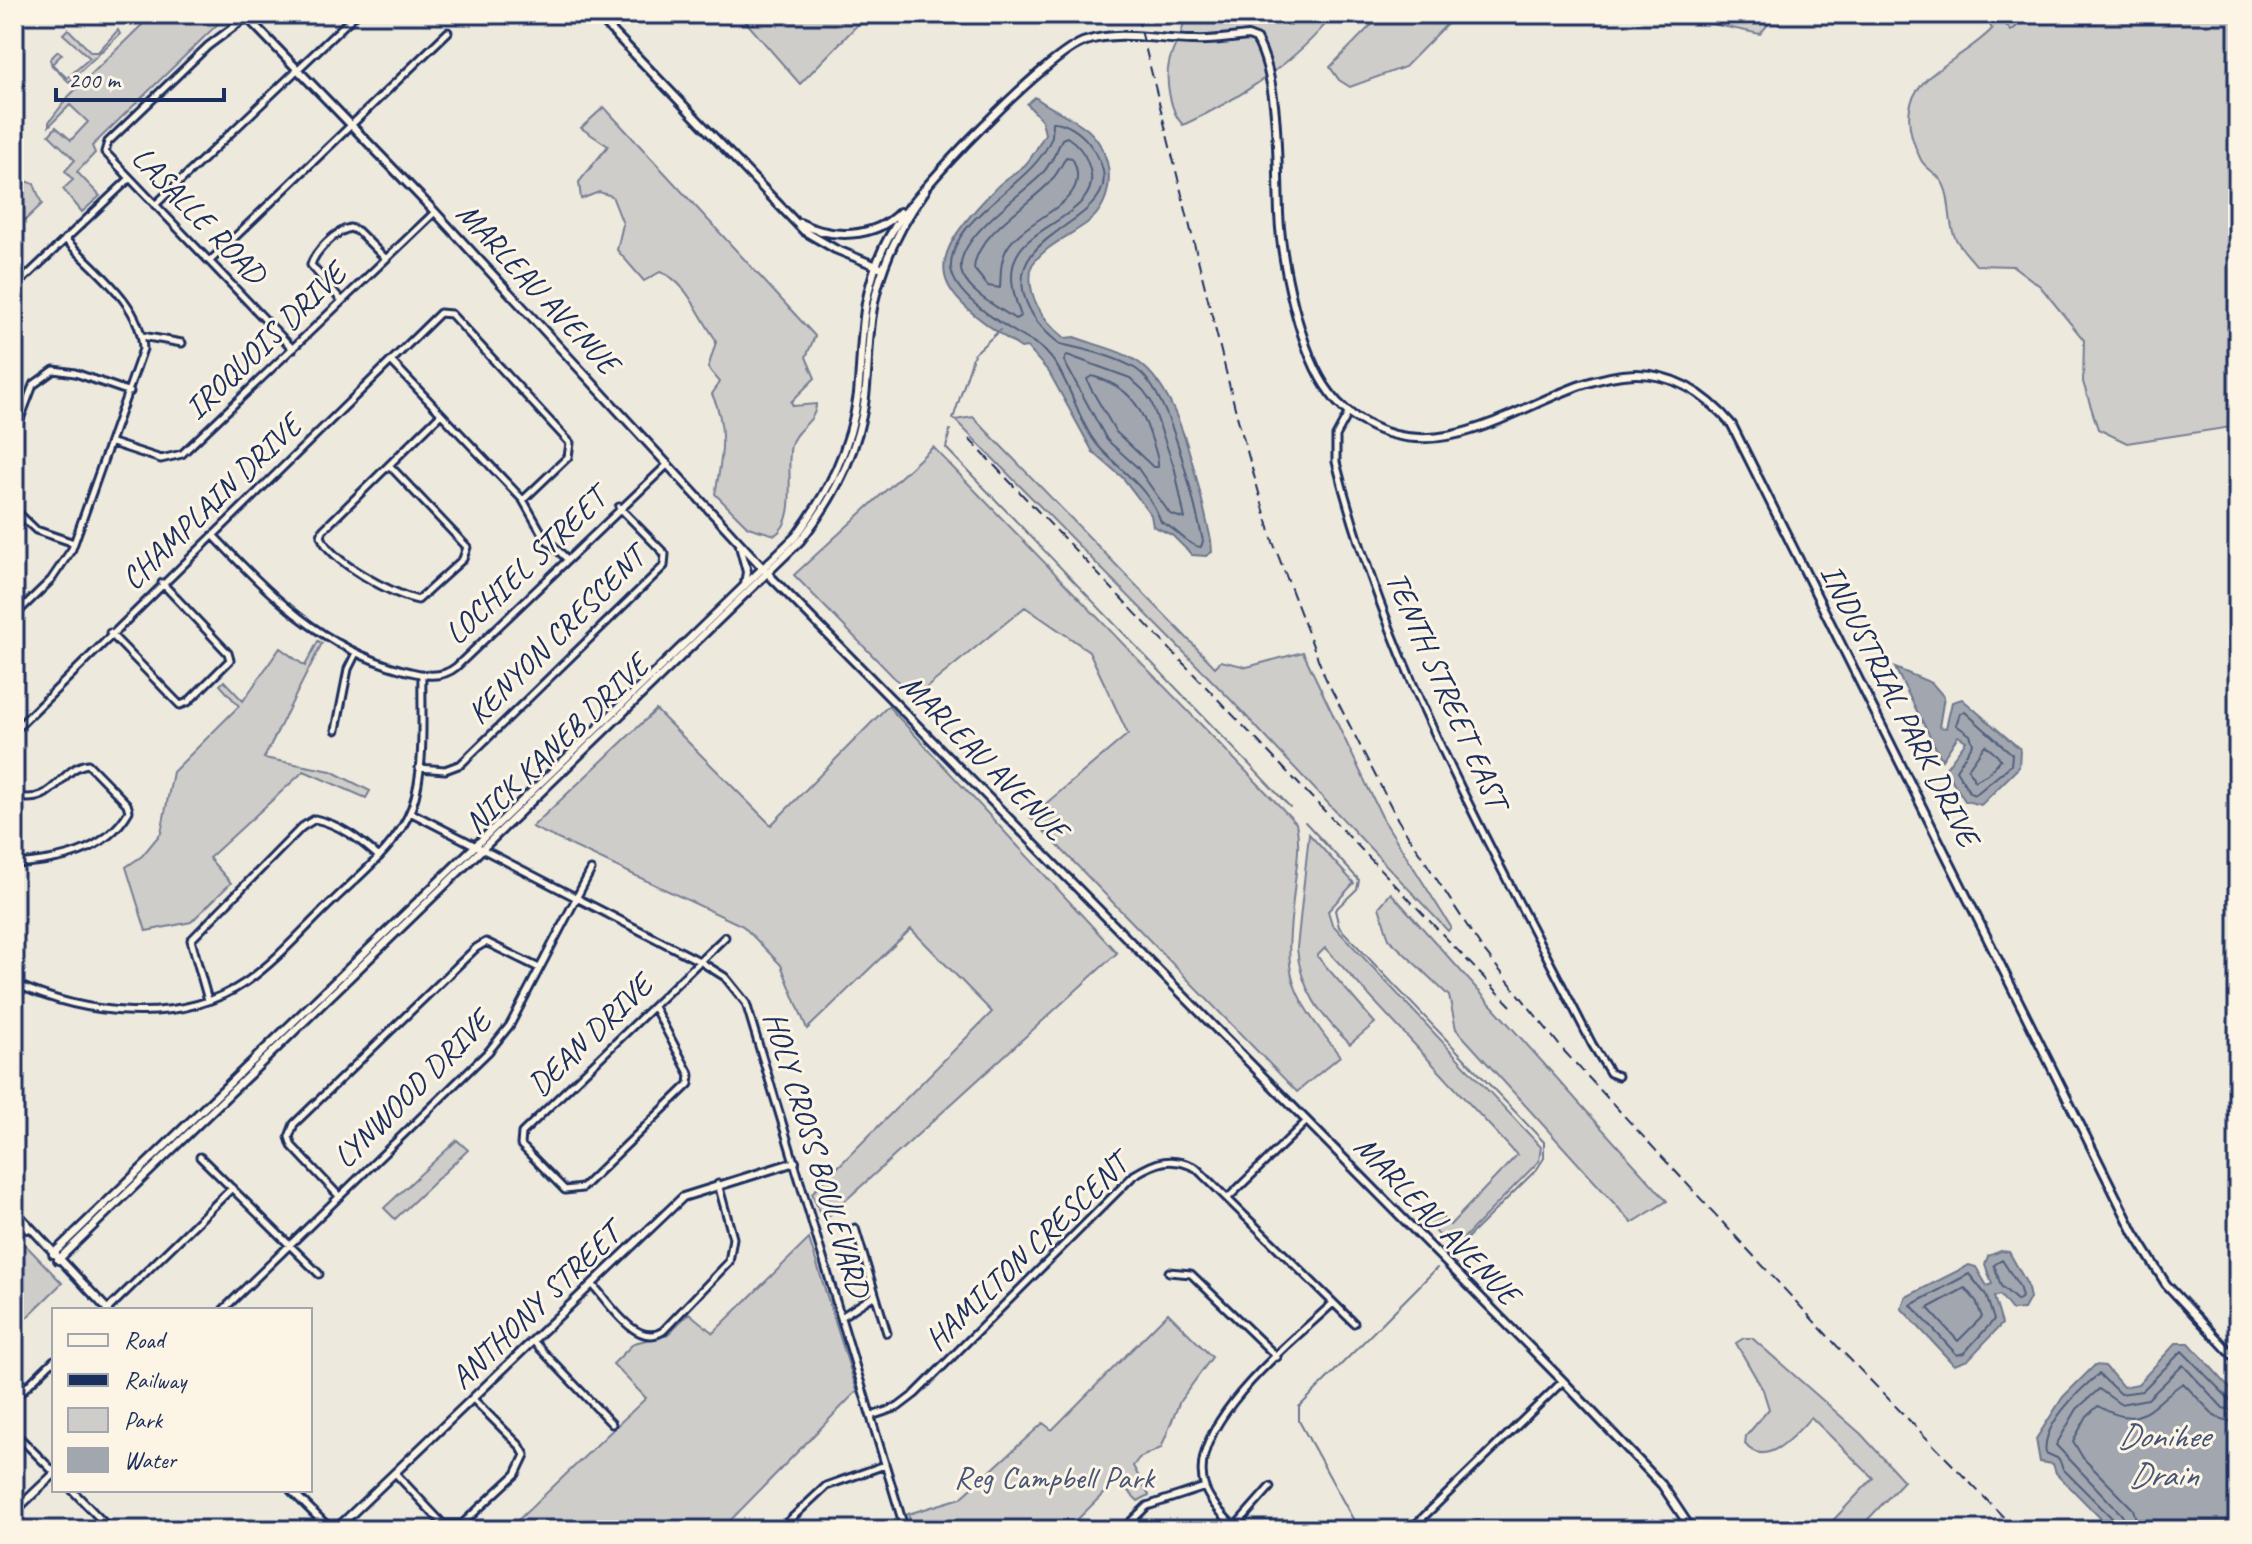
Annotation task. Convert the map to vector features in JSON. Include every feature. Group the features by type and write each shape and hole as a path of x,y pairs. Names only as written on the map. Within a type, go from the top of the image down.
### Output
{"street":[{"path":"155,205 356,14"},
{"path":"596,14 786,214 818,241 879,267"},
{"name":"MARLEAU AVENUE","path":"248,15 296,70 435,212 765,570 1563,1381 1662,1485 1692,1530"},
{"name":"LASALLE ROAD","path":"248,15 208,46 108,142 106,150 129,179 293,349"},
{"path":"210,261 448,32"},
{"name":"NICK KANEB DRIVE","path":"55,1257 765,570 810,518 845,452 858,394 866,305 879,267 911,201 1042,69 1083,41 1122,35 1194,40 1253,37 1258,43 1272,100 1280,232 1303,329 1315,368 1330,394 1349,412"},
{"name":"NICK KANEB DRIVE","path":"879,267 938,175"},
{"path":"14,288 129,179"},
{"path":"786,214 818,231 851,234 878,228 896,217 911,201"},
{"name":"IROQUOIS DRIVE","path":"112,443 161,459 182,454 435,212"},
{"path":"342,301 314,272 313,257 341,231 350,228 358,231 386,259"},
{"path":"15,612 56,573 75,543 142,355 142,336 130,308 65,239"},
{"name":"CHAMPLAIN DRIVE","path":"14,731 110,633 438,315 446,312 570,443 568,457 523,500"},
{"path":"142,336 182,343"},
{"path":"391,361 523,500 544,537 567,559"},
{"path":"14,435 33,385 54,370 75,373 130,392"},
{"name":"INDUSTRIAL PARK DRIVE","path":"1349,412 1385,432 1415,437 1452,437 1588,381 1635,373 1675,382 1717,409 1744,445 2134,1233 2173,1293 2238,1361"},
{"name":"TENTH STREET EAST","path":"1349,412 1336,436 1336,462 1390,634 1430,727 1592,1044 1610,1073 1618,1076"},
{"path":"389,465 467,547 463,559 418,600 366,576 335,553 321,536 389,465 441,414"},
{"name":"LOCHIEL STREET","path":"213,534 294,616 356,653 422,674 439,676 450,672 619,507 668,464"},
{"name":"KENYON CRESCENT","path":"419,768 445,770 461,764 664,566 665,554 619,507"},
{"path":"14,509 36,530 75,543"},
{"path":"739,542 747,572 745,584"},
{"name":"NICK KANEB DRIVE","path":"478,848 745,584 765,570"},
{"path":"110,633 180,705 188,702 225,667 230,660 228,653 162,583"},
{"path":"336,730 348,669 356,653"},
{"path":"14,983 65,1002 135,1010 176,1009 208,1000 257,974 379,857 410,812 419,768 422,674"},
{"path":"14,796 29,799 44,795 80,766 88,764 127,804 129,811 98,842 81,853 55,861 14,864"},
{"name":"HOLY CROSS BOULEVARD","path":"410,812 701,962 725,977 746,1003 905,1530"},
{"path":"208,1000 192,954 191,940 302,827 315,819 328,822 354,835 379,857"},
{"name":"LYNWOOD DRIVE","path":"225,1308 489,1051 510,1025 591,870"},
{"name":"DEAN DRIVE","path":"654,1007 690,1075 688,1087 578,1190 563,1188 521,1146 522,1132 725,937"},
{"path":"340,1197 292,1146 289,1137 294,1124 476,948 486,942 499,946 539,968"},
{"path":"1228,1198 1307,1121"},
{"path":"200,1157 319,1274"},
{"name":"HAMILTON CRESCENT","path":"871,1416 898,1407 915,1394 1134,1175 1151,1164 1179,1160 1196,1168 1354,1323"},
{"name":"ANTHONY STREET","path":"333,1530 396,1474 683,1197 795,1162"},
{"path":"592,1284 644,1336 656,1336 663,1331 729,1262 733,1238 718,1184"},
{"path":"109,1308 232,1188"},
{"path":"14,1210 105,1308"},
{"path":"14,1220 36,1235"},
{"path":"855,1228 887,1333"},
{"path":"1169,1272 1191,1274 1277,1357"},
{"path":"841,1317 875,1295"},
{"path":"1270,1487 1233,1529 1205,1487 1203,1465 1211,1431 1277,1357 1332,1304"},
{"path":"533,1341 612,1424"},
{"path":"14,1399 52,1362"},
{"path":"1410,1530 1563,1381"},
{"path":"396,1474 443,1524 453,1526 462,1524 516,1474 525,1455 520,1446 473,1399"},
{"path":"14,1432 52,1471"},
{"path":"779,1530 826,1486 885,1465"},
{"path":"14,1512 52,1475"},
{"path":"1122,1530 1147,1506 1205,1487"},
{"path":"74,1492 109,1529"},
{"path":"293,1492 333,1530"}],"green space":[{"path":"153,14 226,16 92,146 95,153 77,172 100,196 82,212 63,189 73,180 65,171 75,160 49,135 56,127 71,140 88,122 70,105 49,126 49,122 69,96"},
{"path":"739,14 868,14 800,84"},
{"path":"1185,14 1334,14 1302,48 1265,78 1183,125 1172,104 1168,70"},
{"path":"1382,14 1457,14 1405,67 1350,87 1339,80 1330,67"},
{"path":"1664,14 1777,14 1760,34"},
{"path":"1985,14 2238,14 2238,426 2127,443 2098,429 2083,382 2084,340 2040,286 2013,266 1976,265 1958,243 1952,229 1945,188 1921,160 1911,133 1909,111 1915,94 1926,80 1992,29"},
{"path":"68,29 91,52 98,52 118,30 120,34 69,82 52,66 50,59 58,51 62,54 52,64 67,78 90,58 63,34"},
{"path":"604,107 815,336 806,357 815,378 791,402 793,406 816,404 815,411 791,445 787,518 775,535 748,527 715,494 722,431 712,394 720,382 708,368 716,342 714,337 677,283 660,272 644,281 617,250 623,224 612,196 599,192 581,199 579,182 608,146 581,128"},
{"path":"21,179 34,184 42,204 14,231 14,189"},
{"path":"973,417 1215,667 1221,661 1247,667 1303,652 1383,819 1451,927 1448,931 1231,700 955,420"},
{"path":"933,447 1296,823 1298,848 1289,944 1293,980 1309,1013 1340,1056 1297,1092 1030,817 1128,734 1089,651 1025,607 914,698 794,575"},
{"path":"318,641 322,643 264,758 331,771 370,791 366,798 304,771 209,858 231,883 191,922 146,931 126,867 142,856 161,833 173,772 239,706 220,685 224,681 243,701 280,648 305,666"},
{"path":"888,706 1117,953 823,1221 812,1193 992,1012 911,929 807,1029 781,965 743,926 532,827 656,710 771,825"},
{"path":"1309,834 1354,883 1328,911 1332,924 1541,1147 1539,1161 1453,1249 1425,1221 1435,1210 1450,1225 1517,1155 1325,948 1317,956 1375,1023 1350,1044 1314,1001 1302,976 1297,948"},
{"path":"1391,893 1667,1201 1632,1223 1456,1029 1449,996 1389,939 1379,907"},
{"path":"457,1140 468,1150 395,1219 384,1208"},
{"path":"14,1233 62,1283 14,1330"},
{"path":"809,1239 857,1391 721,1530 522,1530 515,1523 646,1398 613,1364 634,1343 667,1335 689,1313 713,1333"},
{"name":"Reg Campbell Park","path":"1168,1313 1212,1357 1180,1401 1161,1448 1139,1458 1133,1466 1149,1495 1138,1501 1117,1480 1067,1530 913,1530 908,1514 961,1498 1043,1423 1052,1430"},
{"path":"1752,1338 1861,1434 1904,1481 1858,1530 1824,1530 1873,1478 1811,1417 1789,1440 1771,1451 1753,1451 1745,1444 1746,1436 1769,1409 1763,1390 1736,1343"}],"water":[{"path":"1035,97 1088,130 1103,152 1109,177 1104,203 1097,214 1051,247 1032,265 1033,297 1049,323 1065,338 1074,337 1127,356 1142,365 1156,380 1179,421 1195,471 1211,540 1212,552 1206,556 1192,555 1172,535 1153,526 1151,515 1123,478 1093,452 1049,372 1027,347 1021,348 968,310 953,293 945,276 945,259 970,216 996,188 1028,162 1045,134 1042,120 1027,104"},
{"path":"1895,668 1932,683 1944,697 1939,727 1946,728 1952,702 1962,699 2020,749 2019,767 1981,805 1965,801 1945,769 1966,741 1958,736 1942,760"},
{"path":"2001,1251 2009,1252 2027,1284 2030,1298 2024,1309 2012,1310 2000,1295 1994,1297 2002,1324 1968,1360 1954,1365 1901,1308 1906,1297 1969,1265 1976,1267 1987,1286 1992,1284 1985,1264 1988,1256"},
{"name":"Donihee Drain","path":"2176,1343 2189,1343 2238,1397 2238,1528 2112,1530 2056,1473 2053,1464 2040,1462 2036,1439 2063,1397 2095,1365 2105,1366 2123,1387 2138,1384"}],"waterway":[{"path":"1998,14 2011,31 2032,14"},
{"path":"953,419 974,354 1000,330"},
{"path":"950,430 946,448 1290,807"},
{"path":"1305,822 1359,880 1357,889 1335,910 1339,927 1544,1142 1544,1158 1537,1169 1451,1254"},
{"path":"1359,1530 1299,1421 1299,1407 1437,1268"}],"railway":[{"path":"1137,14 1237,416 1273,542 1325,677 1398,820 1481,947 1564,1051 1837,1346 2016,1530"},
{"path":"969,439 1511,1006"}]}
